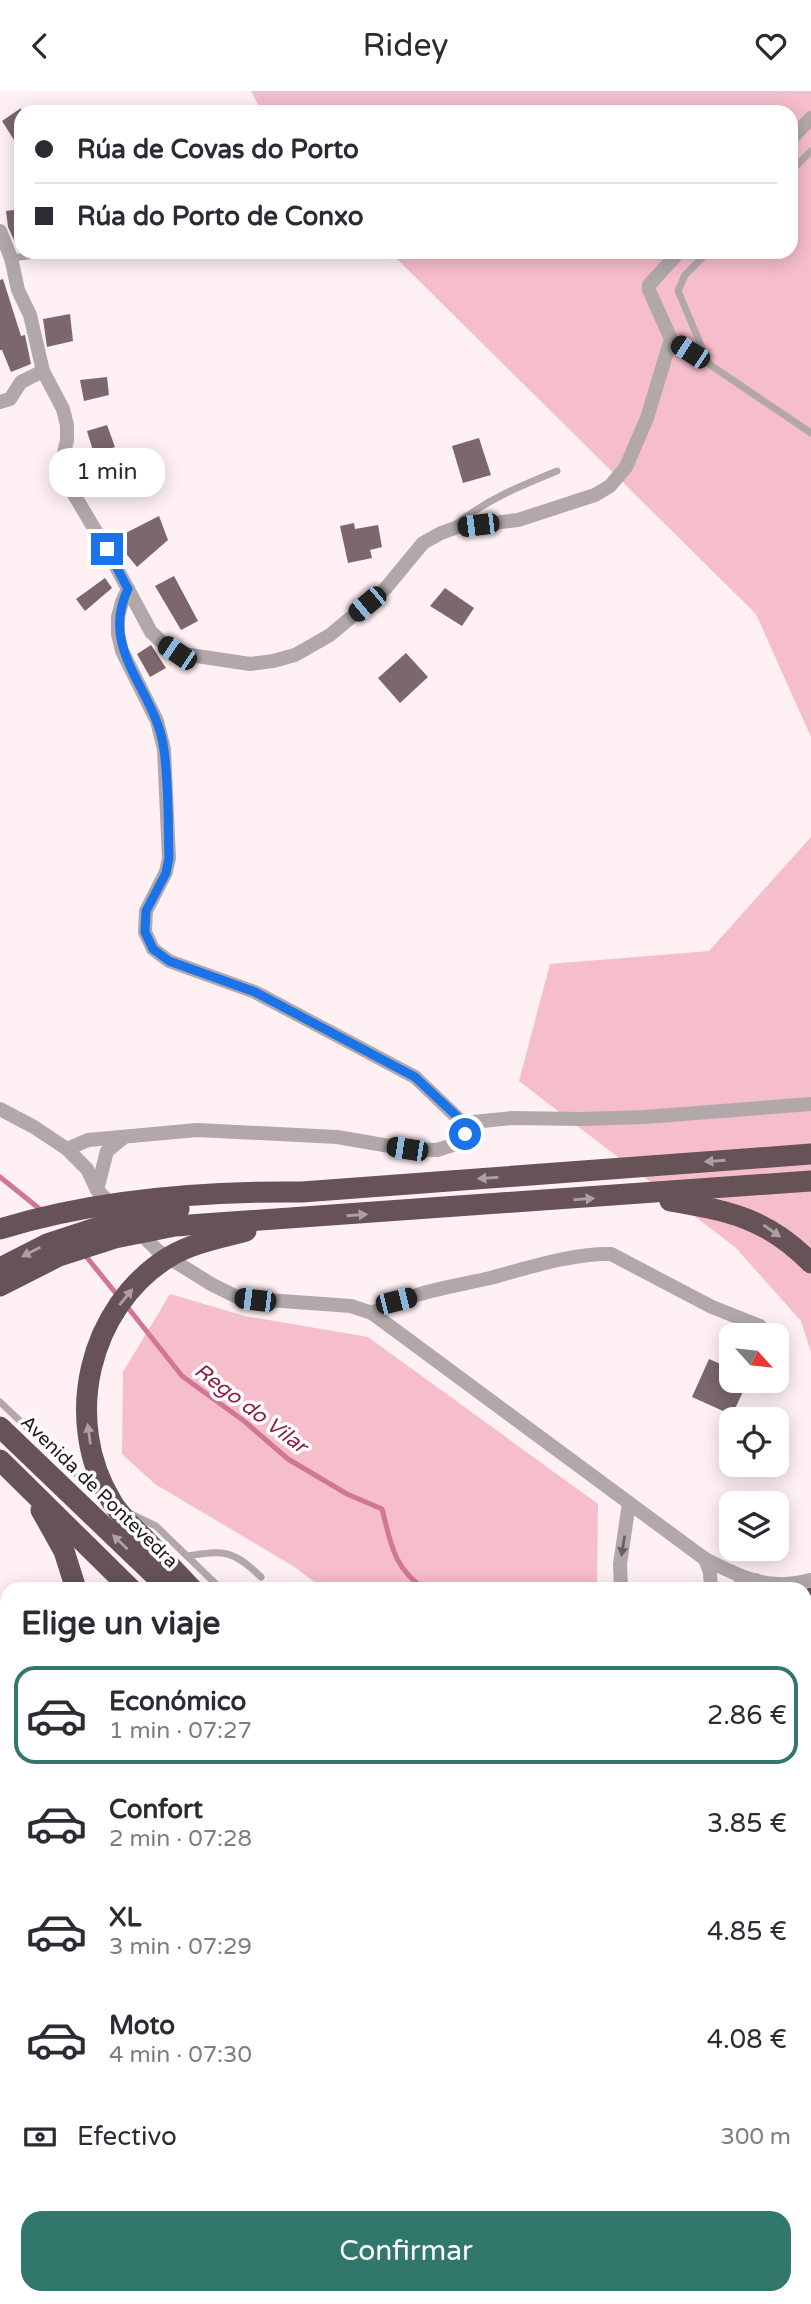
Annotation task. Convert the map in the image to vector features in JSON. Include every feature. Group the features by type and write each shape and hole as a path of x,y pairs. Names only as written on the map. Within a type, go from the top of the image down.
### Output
{"highway":[{"path":"783,1156 811,1149"},
{"path":"0,1268 47,1244 105,1225 243,1192 302,1192 811,1154"},
{"path":"0,1229 93,1205 289,1220 811,1181"},
{"path":"636,1195 717,1209 762,1224 797,1248 811,1262"},
{"path":"0,1286 59,1256 115,1238 168,1212"},
{"path":"186,1582 112,1502 96,1468 88,1432 87,1394 94,1357 116,1309 133,1287 170,1256 190,1247 289,1220"},
{"name":"Avenida de Pontevedra","path":"0,1427 162,1582"},
{"path":"0,1460 124,1582"},
{"path":"29,1490 64,1551 74,1582"}],"street":[{"path":"798,132 811,118"},
{"path":"0,231 30,315 43,371 63,409 67,440 60,471 107,549 151,632 177,653 250,664 295,655 330,635 385,589 423,543 449,530 518,520 595,495 610,486 626,467 647,418 671,339 652,298 649,285 673,259"},
{"path":"0,403 10,399 21,382 43,371"},
{"path":"66,1149 88,1140 197,1130 337,1137 407,1149 437,1150 456,1143 465,1134 463,1122 415,1077 255,992 169,961 150,943 145,932 146,911 166,873 169,858 164,750 158,721 122,651 118,634 120,610 128,589"},
{"path":"463,1122 512,1118 645,1117 811,1104"},
{"path":"0,1109 34,1127 66,1149 87,1169 97,1190 158,1251 239,1298 351,1306 372,1314 705,1559 766,1582"},
{"path":"97,1190 107,1151 126,1136"},
{"path":"372,1314 396,1301 471,1282 536,1266 611,1254 712,1307 752,1323"},
{"path":"621,1582 620,1564 629,1503"},
{"path":"705,1559 711,1582"},
{"path":"752,1582 756,1580"}],"lane":[{"path":"798,164 811,152"},
{"path":"701,259 685,275 678,291 709,364"},
{"path":"671,339 811,433"},
{"path":"449,530 472,511 509,490 557,471"},
{"path":"0,1402 75,1473 112,1502 156,1526 213,1582"},
{"path":"187,1556 222,1553 234,1555 261,1577"}],"shaded area":[{"path":"251,91 811,91 811,737 756,614 397,259 798,259 798,105 258,105"},
{"path":"811,837 811,1352 801,1321 736,1248 519,1081 550,964 709,951"},
{"path":"170,1294 245,1316 368,1337 598,1504 597,1582 315,1582 293,1566 155,1484 122,1454 123,1372"}],"building":[{"path":"14,113 14,140 2,121"},
{"path":"14,210 14,240 8,227 6,211"},
{"path":"3,279 21,336 25,335 31,364 11,372 0,350 0,280"},
{"path":"70,314 73,341 47,347 43,319"},
{"path":"107,377 109,395 84,401 80,380"},
{"path":"107,425 115,447 94,454 87,431"},
{"path":"479,438 491,475 463,483 452,446"},
{"path":"159,516 168,540 137,567 114,539"},
{"path":"354,523 355,529 378,525 382,547 370,550 372,558 348,563 340,526"},
{"path":"174,576 198,621 181,630 155,586"},
{"path":"105,578 112,588 85,611 76,599"},
{"path":"445,588 474,608 462,626 430,606"},
{"path":"151,645 166,668 150,677 137,654"},
{"path":"406,653 428,677 400,703 378,678"},
{"path":"709,1359 719,1363 719,1393 742,1393 736,1407 719,1407 719,1409 692,1397"}],"waterway":[{"name":"Rego do Vilar","path":"0,1177 41,1210"},
{"name":"Rego do Vilar","path":"85,1255 118,1296"},
{"name":"Rego do Vilar","path":"125,1304 182,1376 244,1421 288,1459 347,1494 382,1509 395,1554 415,1582"}],"route":[{"path":"107,549 128,589 118,617 122,651 158,721 164,750 169,858 166,873 146,911 145,932 153,949 169,961 255,992 415,1077 463,1122 465,1134"}]}
